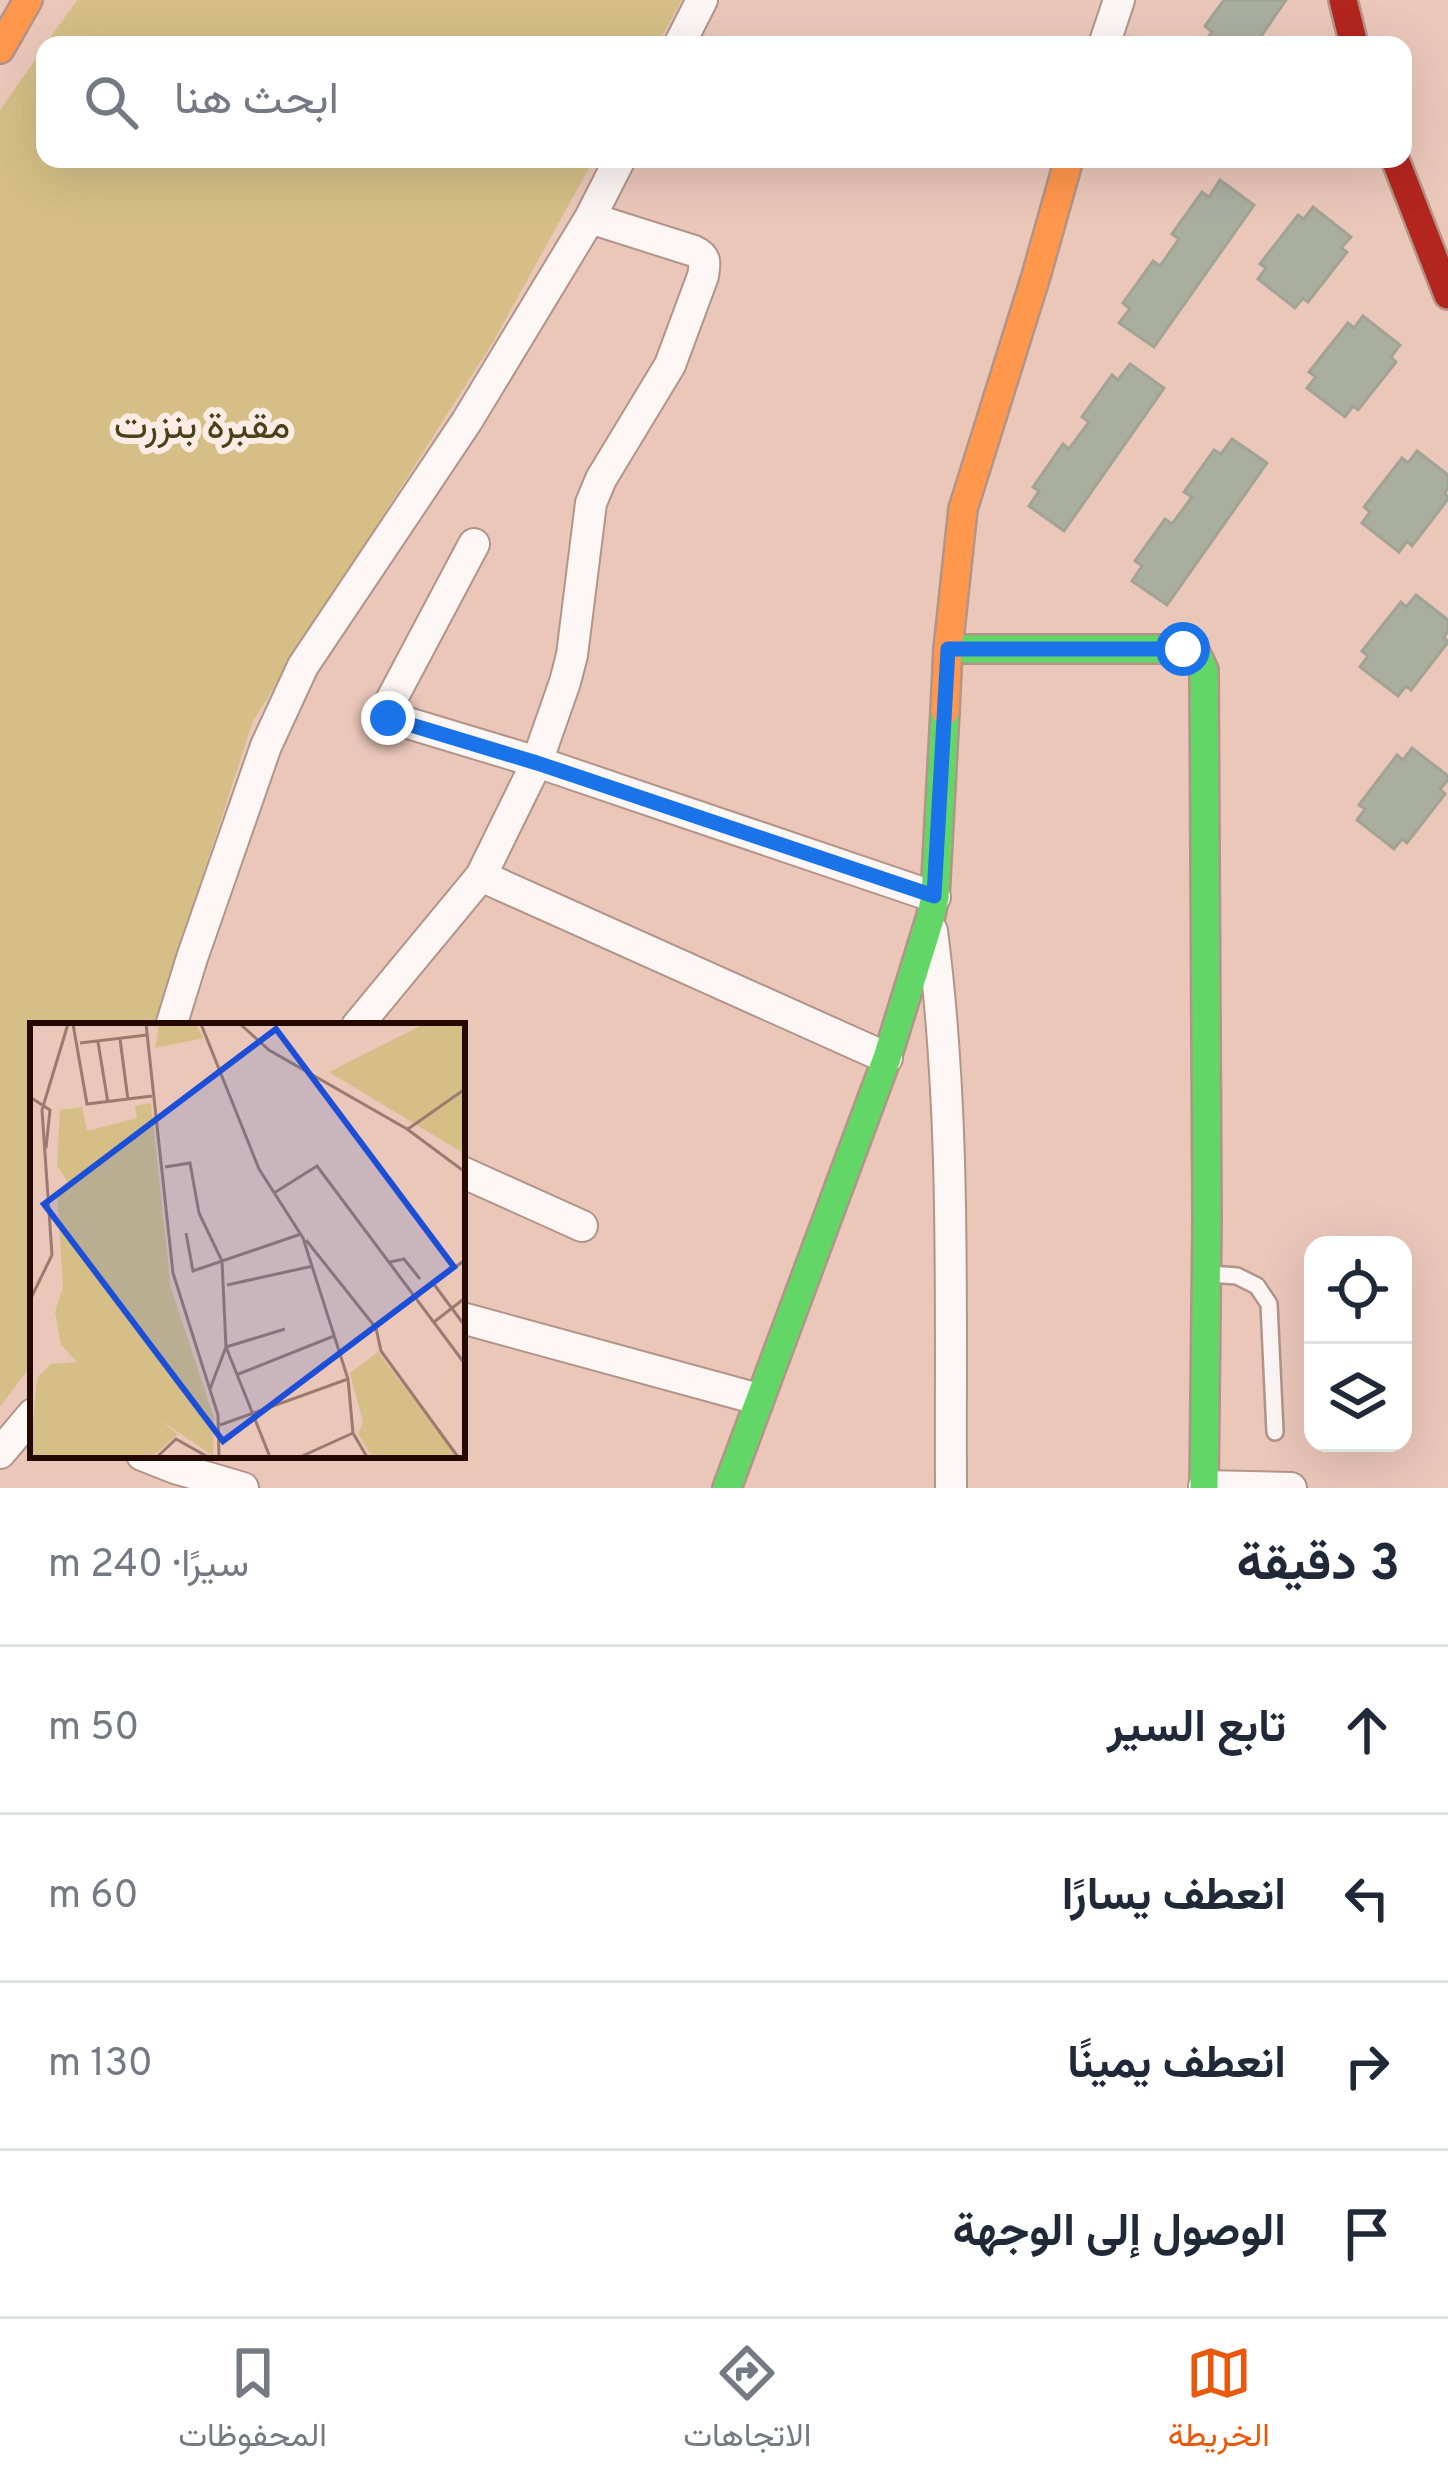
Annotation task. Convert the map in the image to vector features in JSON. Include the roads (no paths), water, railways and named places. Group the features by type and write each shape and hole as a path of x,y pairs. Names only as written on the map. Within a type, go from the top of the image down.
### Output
{"street":[{"path":"0,49 28,0"},
{"path":"684,36 702,0"},
{"path":"1107,36 1119,0"},
{"path":"1343,0 1352,36"},
{"path":"172,1023 281,709 303,666 467,421 615,168"},
{"path":"951,1488 949,1116 933,908 948,649 964,509 1067,168"},
{"path":"1399,168 1448,295"},
{"path":"359,1023 481,876 537,763 572,655 591,503 670,364 705,262 694,251 590,218"},
{"path":"474,544 386,714 393,721 537,763 933,908"},
{"path":"948,649 1183,649 1201,658 1207,1274 1204,1487 1291,1488"},
{"path":"481,876 887,1058"},
{"path":"727,1488 887,1058 933,908"},
{"path":"465,1173 582,1226"},
{"path":"465,1319 758,1399"},
{"path":"0,1453 30,1418"},
{"path":"175,1470 243,1488"}],"lane":[{"path":"1207,1274 1237,1276 1257,1286 1269,1304 1274,1432"}],"park label":[{"name":"مقبرة بنزرت","path":"202,424"}]}
